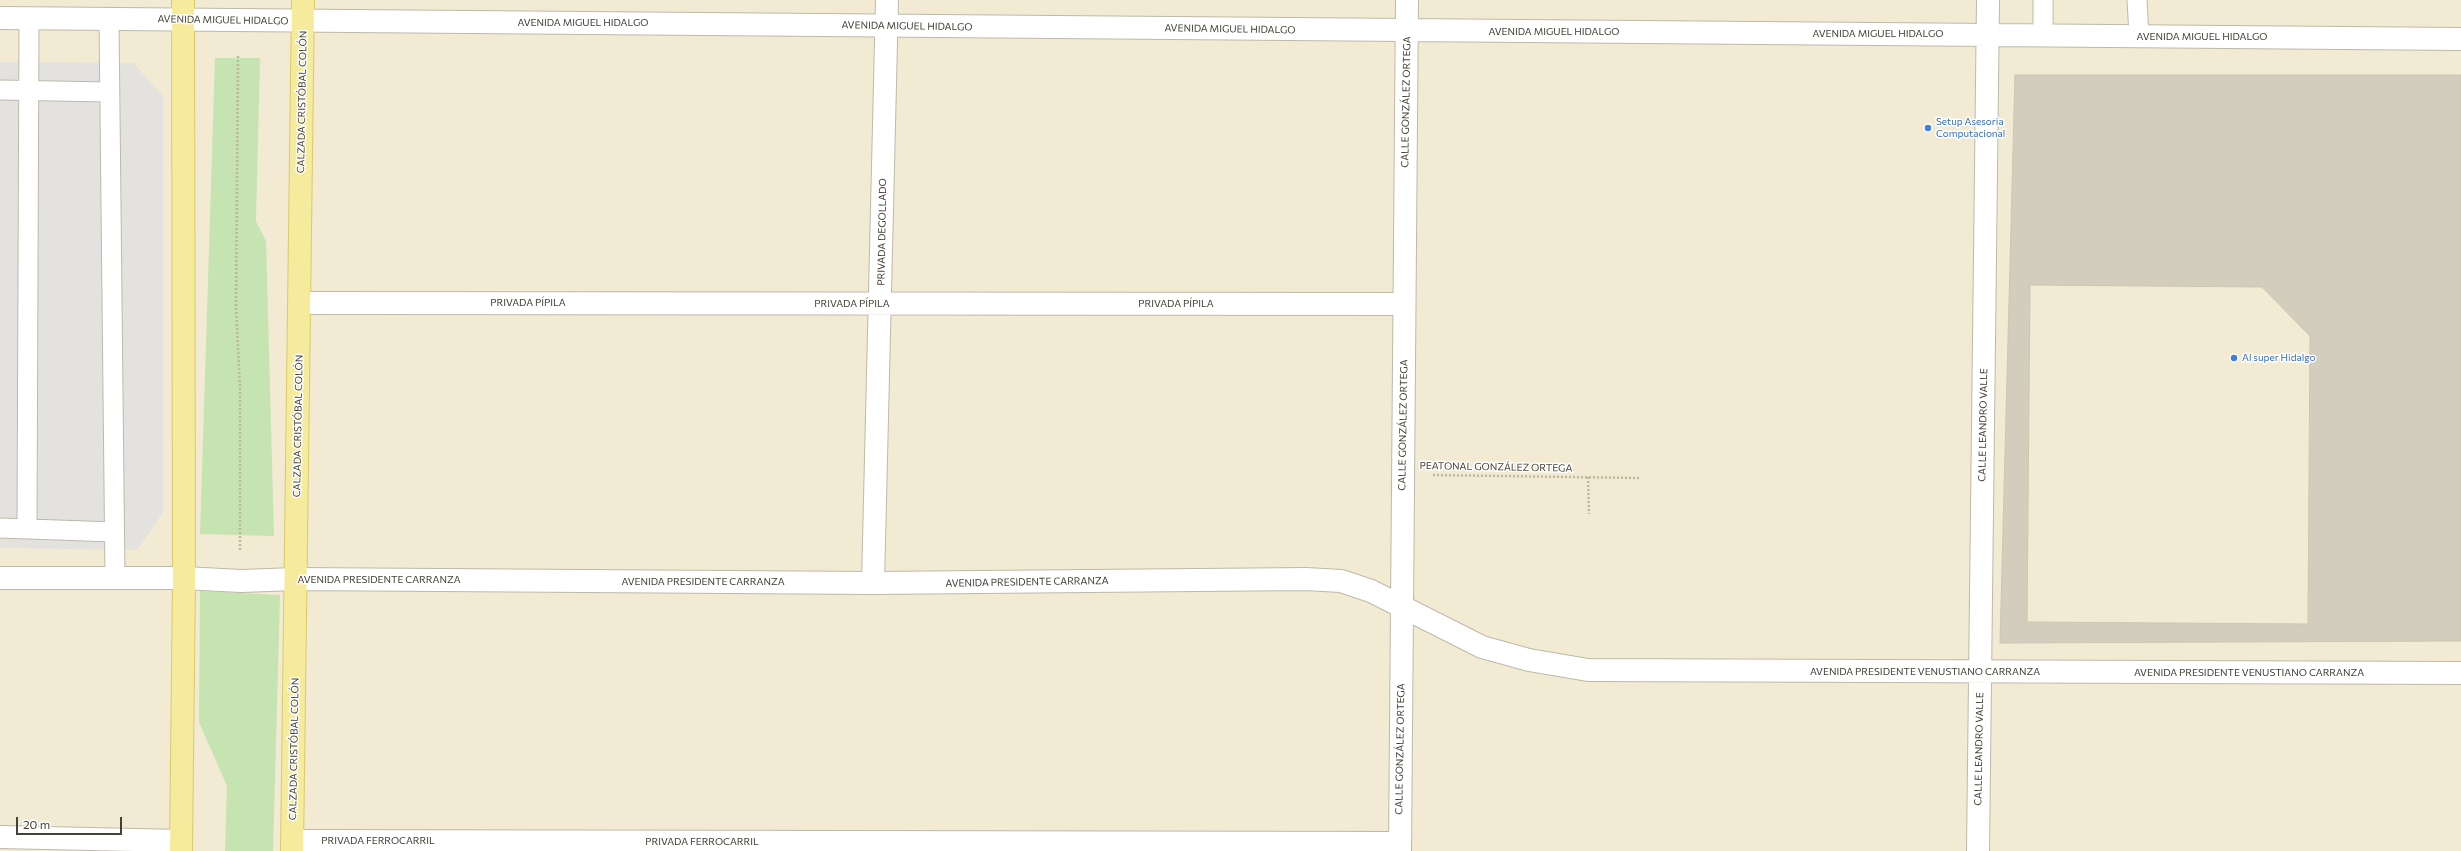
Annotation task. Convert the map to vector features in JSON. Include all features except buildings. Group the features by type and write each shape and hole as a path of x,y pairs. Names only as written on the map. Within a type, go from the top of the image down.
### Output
{"main road":[{"path":"181,846 184,578 183,10"},
{"name":"CALZADA CRISTÓBAL COLÓN","path":"292,846 303,10"}],"street":[{"name":"PRIVADA DEGOLLADO","path":"874,583 887,0"},
{"name":"CALLE GONZÁLEZ ORTEGA","path":"1400,847 1407,0"},
{"name":"CALLE LEANDRO VALLE","path":"1978,851 1988,0"},
{"name":"AVENIDA MIGUEL HIDALGO","path":"0,18 109,19 183,10 303,10 887,26 2461,39"},
{"name":"PRIVADA PÍPILA","path":"300,303 1404,304"},
{"name":"AVENIDA PRESIDENTE CARRANZA","path":"0,578 184,578 240,582 296,579 874,583 1306,579 1341,582 1371,591 1402,606"},
{"name":"AVENIDA PRESIDENTE VENUSTIANO CARRANZA","path":"1402,606 1482,647 1529,660 1588,670 2461,673"},
{"path":"0,837 181,846"},
{"name":"PRIVADA FERROCARRIL","path":"292,846 1400,847"}],"lane":[{"path":"2043,0 2043,35"},
{"path":"2137,0 2139,36"},
{"path":"27,528 29,19"},
{"path":"109,19 115,578"},
{"path":"0,90 109,92"},
{"path":"0,528 114,532"}],"path":[{"path":"238,56 236,308 240,384 240,582"},
{"name":"PEATONAL GONZÁLEZ ORTEGA","path":"1403,474 1639,478"},
{"path":"1588,477 1589,514"}],"shaded area":[{"path":"0,0 2461,0 2461,851 0,851"},
{"path":"0,62 133,63 163,96 163,512 137,550 0,548"}],"green space":[{"path":"215,58 260,58 256,221 266,241 274,536 200,534"},
{"path":"200,591 280,595 273,851 225,851 227,786 199,722"}],"place":[{"name":"Setup Asesoria Computacional","path":"1928,128"},
{"name":"Al super Hidalgo","path":"2234,358"}]}
